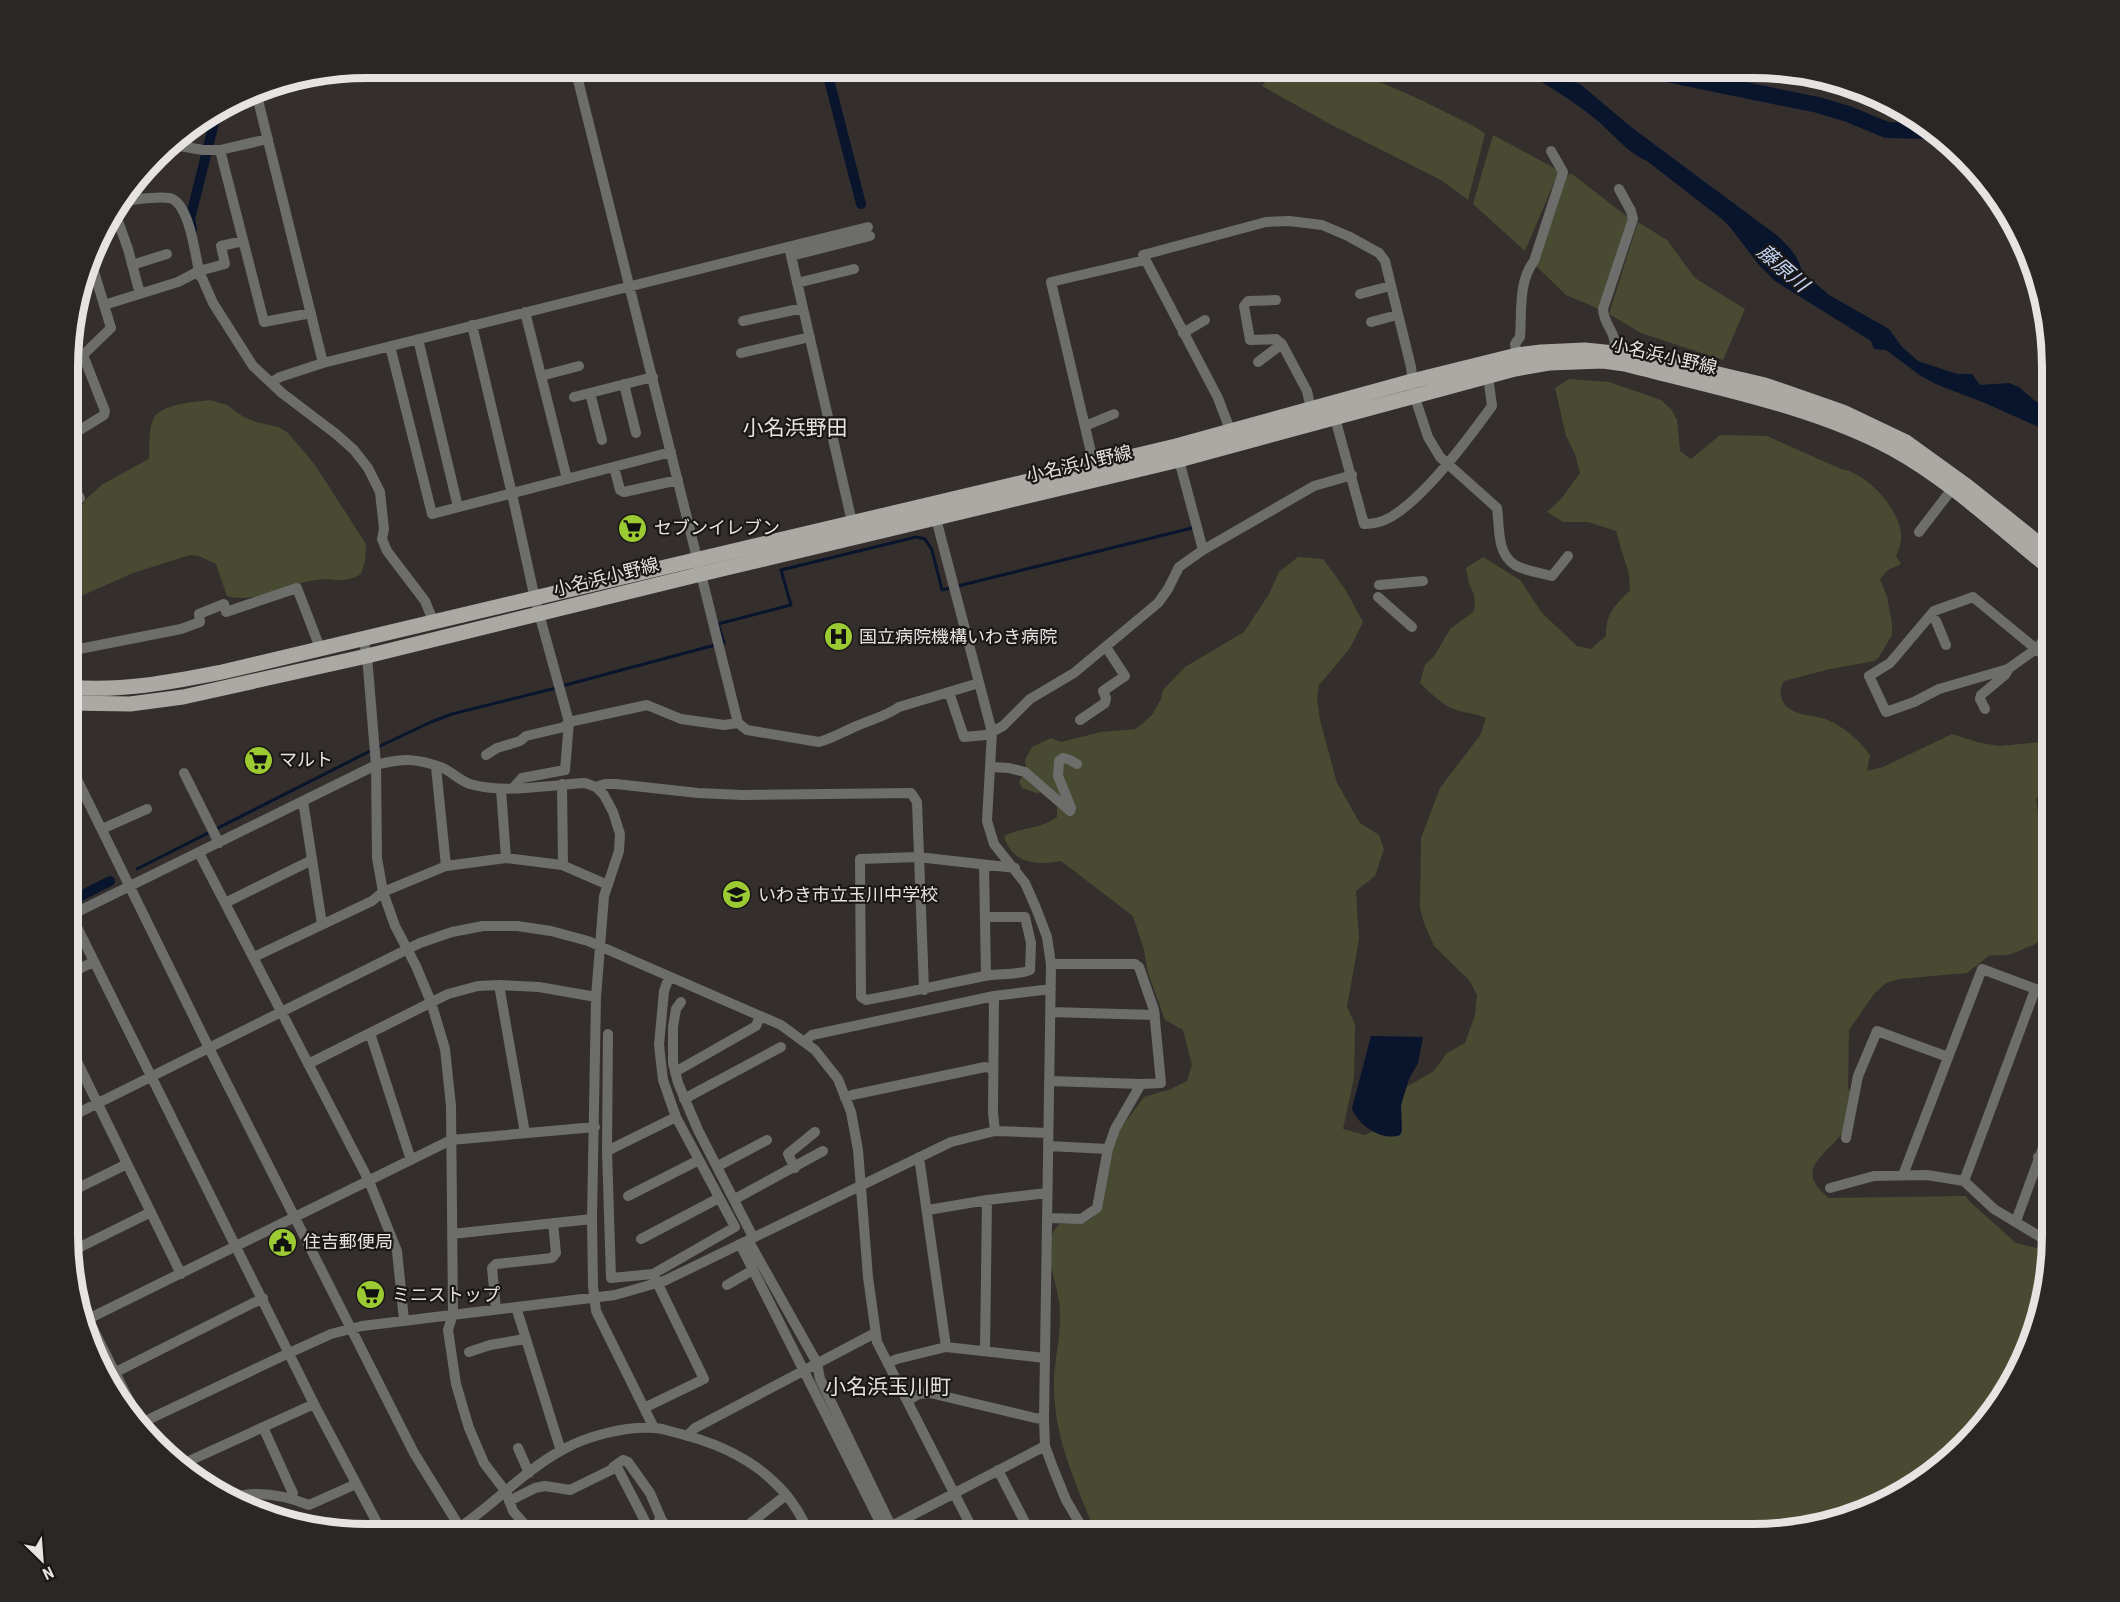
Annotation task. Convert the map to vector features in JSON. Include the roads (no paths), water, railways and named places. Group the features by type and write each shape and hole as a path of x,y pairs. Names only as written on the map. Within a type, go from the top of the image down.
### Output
{"main road":[{"name":"小名浜小野線","path":"78,704 130,704 183,697 367,656 537,606 699,566 931,502 1094,465 1335,418 1414,388 1517,355 1541,352 1586,350 1614,353 1765,385 1843,412 1906,442 1967,486 2042,546"},
{"name":"小名浜小野線","path":"699,566 936,519 1179,460 1311,409 1549,363 1603,361 1625,364 1796,410 1841,425 1894,450 1952,489 2042,562"},
{"name":"小名浜小野線","path":"78,688 157,684 222,672 434,623 537,606"}],"street":[{"path":"578,78 738,723 747,730 819,742 888,715 899,707 980,683"},
{"path":"258,100 323,363"},
{"path":"181,146 220,150 267,139"},
{"path":"220,150 264,322 310,313"},
{"path":"1517,355 1515,344 1520,337 1523,282 1528,268 1534,261 1563,172 1551,151"},
{"path":"1614,353 1614,333 1605,319 1603,309 1633,219 1618,189"},
{"path":"132,200 169,198 179,203 186,216 198,272 213,303 253,366 282,393 336,434 354,450 368,468 380,492 384,529 382,539 387,551 424,601 434,623"},
{"path":"118,222 140,294"},
{"path":"1234,439 1218,398 1143,255 1266,222 1322,225 1348,236 1382,256 1428,437 1440,457 1497,508 1502,551 1515,565 1552,576 1568,556"},
{"path":"272,382 280,377 323,363 472,325 869,231"},
{"path":"104,305 178,282 198,272 225,264 221,246 243,241"},
{"path":"790,251 852,522"},
{"path":"132,265 167,254"},
{"path":"1094,465 1051,282 1109,275 1145,260"},
{"path":"797,283 854,269"},
{"path":"78,431 104,415 105,411 83,356 111,328 94,272"},
{"path":"1360,294 1390,286"},
{"path":"1276,300 1248,302 1244,306 1250,340 1276,339 1282,345 1307,392 1311,409"},
{"path":"743,321 803,308"},
{"path":"525,312 567,479"},
{"path":"1371,322 1397,315"},
{"path":"1183,333 1205,320"},
{"path":"472,325 537,606 569,722 565,770 522,778 513,788"},
{"path":"741,353 810,337"},
{"path":"418,339 458,507"},
{"path":"1258,362 1282,345"},
{"path":"390,346 432,514 672,452"},
{"path":"541,376 579,366"},
{"path":"1335,418 1364,524 1371,524 1390,518 1406,506 1447,464 1492,406 1488,376"},
{"path":"574,397 653,377"},
{"path":"624,384 636,433"},
{"path":"590,393 602,440"},
{"path":"1086,426 1114,414"},
{"path":"1179,460 1203,550"},
{"path":"614,467 620,490 624,492 678,480"},
{"path":"949,692 962,736 986,735 992,732 1017,714 1030,699 1074,672 1158,603 1168,590 1179,567 1203,550 1303,491 1330,480 1352,475"},
{"path":"1919,532 1952,489"},
{"path":"931,502 992,732 992,767 987,821 994,844 1025,883 1047,937 1051,964 1045,1446 1066,1500 1080,1524"},
{"path":"1379,585 1423,581"},
{"path":"78,649 182,629 200,622 199,614 224,604 226,612 297,588 320,648"},
{"path":"1378,597 1412,627"},
{"path":"2042,643 2036,650 2008,669 1939,689 1914,702 1886,712 1869,676 1890,663 1934,611 1973,597 2036,650 2042,655"},
{"path":"1930,616 1936,621 1946,645"},
{"path":"363,639 367,656 376,765 377,858 383,892 395,926 431,1002 445,1049 451,1106 453,1314 448,1330 456,1384 469,1428 484,1463 507,1497 513,1511 524,1524"},
{"path":"1080,720 1105,703 1106,698 1103,691 1125,676 1106,647"},
{"path":"1985,709 1980,699 1981,695 2005,675 2008,669"},
{"path":"486,755 497,748 520,741 526,736 564,727 569,722 648,705 681,719 724,724 738,723"},
{"path":"992,767 1025,772 1070,811 1071,808 1057,770 1059,761 1063,758 1077,764"},
{"path":"78,912 376,765 400,759 420,760 443,768 470,784 501,789 585,783 596,787 604,795 613,812 620,834 619,850 608,885 602,916 596,997 593,1298 596,1311 654,1428"},
{"path":"436,767 447,866"},
{"path":"184,773 219,843"},
{"path":"78,781 294,1219 352,1328 414,1453 457,1524"},
{"path":"562,784 563,865"},
{"path":"596,787 616,784 698,793 742,795 911,793 917,802 924,990"},
{"path":"501,789 506,858"},
{"path":"303,801 322,924"},
{"path":"102,830 147,809"},
{"path":"199,853 369,1181 397,1251 404,1320"},
{"path":"985,917 1025,917 1031,943 1030,970 1023,973 986,976 866,1000 861,997 860,859 918,857 1015,868"},
{"path":"254,957 372,901 383,892 447,866 506,858 563,865 608,885"},
{"path":"225,903 312,860"},
{"path":"984,865 986,976"},
{"path":"78,1113 406,949 452,932 483,926 517,926 551,931 588,941 781,1025 815,1050 837,1079 851,1112 855,1131 877,1342 970,1524"},
{"path":"78,932 314,1404 378,1524"},
{"path":"78,970 93,962"},
{"path":"1049,1080 1161,1083 1155,1015 1139,967 1135,964 1051,964"},
{"path":"1903,1175 1982,969 2042,992"},
{"path":"608,1034 607,1150 611,1278 655,1279 735,1227 676,1117 663,1080 658,1045 664,991 669,977"},
{"path":"499,985 525,1133"},
{"path":"308,1064 448,994 478,986 539,987 596,997"},
{"path":"804,1042 812,1035 994,996 1051,989"},
{"path":"1964,1181 2035,990"},
{"path":"994,996 995,1131"},
{"path":"681,1002 676,1009 673,1027 673,1063 684,1099 735,1199 753,1270 881,1524"},
{"path":"1050,1012 1155,1015"},
{"path":"675,1072 756,1026 760,1016"},
{"path":"1846,1138 1858,1077 1877,1031 1948,1057"},
{"path":"370,1033 411,1160"},
{"path":"684,1099 781,1047"},
{"path":"78,1064 181,1274"},
{"path":"845,1098 985,1067 993,1070"},
{"path":"1047,1218 1081,1219 1096,1208 1108,1149 1124,1111 1141,1084"},
{"path":"607,1150 676,1117"},
{"path":"89,1314 181,1274 451,1140 595,1127"},
{"path":"146,1420 289,1353 352,1328 615,1295 747,1240 951,1142 995,1131 1048,1133"},
{"path":"795,1168 788,1154 815,1132"},
{"path":"718,1166 767,1140"},
{"path":"1048,1146 1108,1149"},
{"path":"2016,1221 2042,1147"},
{"path":"735,1199 823,1151"},
{"path":"919,1157 946,1347"},
{"path":"2038,1157 2042,1158"},
{"path":"628,1196 699,1160"},
{"path":"78,1188 127,1164"},
{"path":"1830,1188 1874,1176 1927,1175 1964,1181 1994,1209 2042,1238"},
{"path":"928,1210 1047,1193"},
{"path":"641,1239 719,1198"},
{"path":"985,1351 987,1200"},
{"path":"79,1248 151,1212"},
{"path":"452,1234 592,1220"},
{"path":"496,1309 492,1268 496,1264 552,1258 556,1253 553,1223"},
{"path":"747,1240 817,1363 820,1379 882,1524"},
{"path":"727,1285 753,1270"},
{"path":"644,1408 704,1379 655,1279"},
{"path":"114,1373 263,1298"},
{"path":"516,1307 561,1451"},
{"path":"687,1436 695,1428 875,1333"},
{"path":"469,1352 525,1340"},
{"path":"888,1363 946,1347 1045,1358"},
{"path":"907,1401 919,1394 930,1393 1044,1419"},
{"path":"188,1461 314,1404"},
{"path":"264,1427 293,1493 291,1498"},
{"path":"470,1524 507,1497 529,1473 561,1451 586,1438 610,1432 654,1428 703,1439 757,1467 786,1495 798,1510 804,1524"},
{"path":"898,1524 1045,1446"},
{"path":"518,1448 529,1473"},
{"path":"507,1497 545,1486 570,1490 593,1480 623,1460 628,1462 650,1492 660,1517 667,1524"},
{"path":"613,1467 619,1468 647,1524"},
{"path":"998,1470 1026,1524"},
{"path":"242,1495 250,1493 291,1498 309,1505 356,1484"},
{"path":"750,1524 786,1495"},
{"path":"658,1524 660,1517"}],"water":[{"name":"藤原川","path":"1535,78 1565,78 1580,84 1631,127 1779,237 1796,257 1802,272 1829,295 1889,329 1902,347 1918,361 1957,374 1972,374 1980,385 2009,383 2019,387 2042,404 2042,429 1921,376 1886,350 1874,349 1871,341 1775,281 1722,219 1647,161 1625,147 1593,117"},
{"path":"1371,1036 1423,1037 1418,1063 1409,1079 1401,1105 1402,1131 1400,1135 1393,1137 1379,1134 1365,1126 1352,1108"}],"waterway":[{"path":"829,78 861,204"},
{"path":"1686,78 1818,105 1887,130 1918,131"},
{"path":"192,229 190,219 214,123"},
{"path":"721,643 724,643 718,624 791,605 781,570 916,537 925,539 932,550 942,590 1192,528 1192,526"},
{"path":"562,686 715,645"},
{"path":"378,747 452,714 556,688"},
{"path":"137,869 372,750"},
{"path":"78,897 110,881"}],"place":[{"name":"セブンイレブン","path":"633,528"},
{"name":"国立病院機構いわき病院","path":"838,637"},
{"name":"マルト","path":"258,760"},
{"name":"いわき市立玉川中学校","path":"737,895"},
{"name":"住吉郵便局","path":"282,1242"},
{"name":"ミニストップ","path":"371,1295"}],"district":[{"name":"小名浜野田","path":"795,428"},
{"name":"小名浜玉川町","path":"888,1387"}]}
